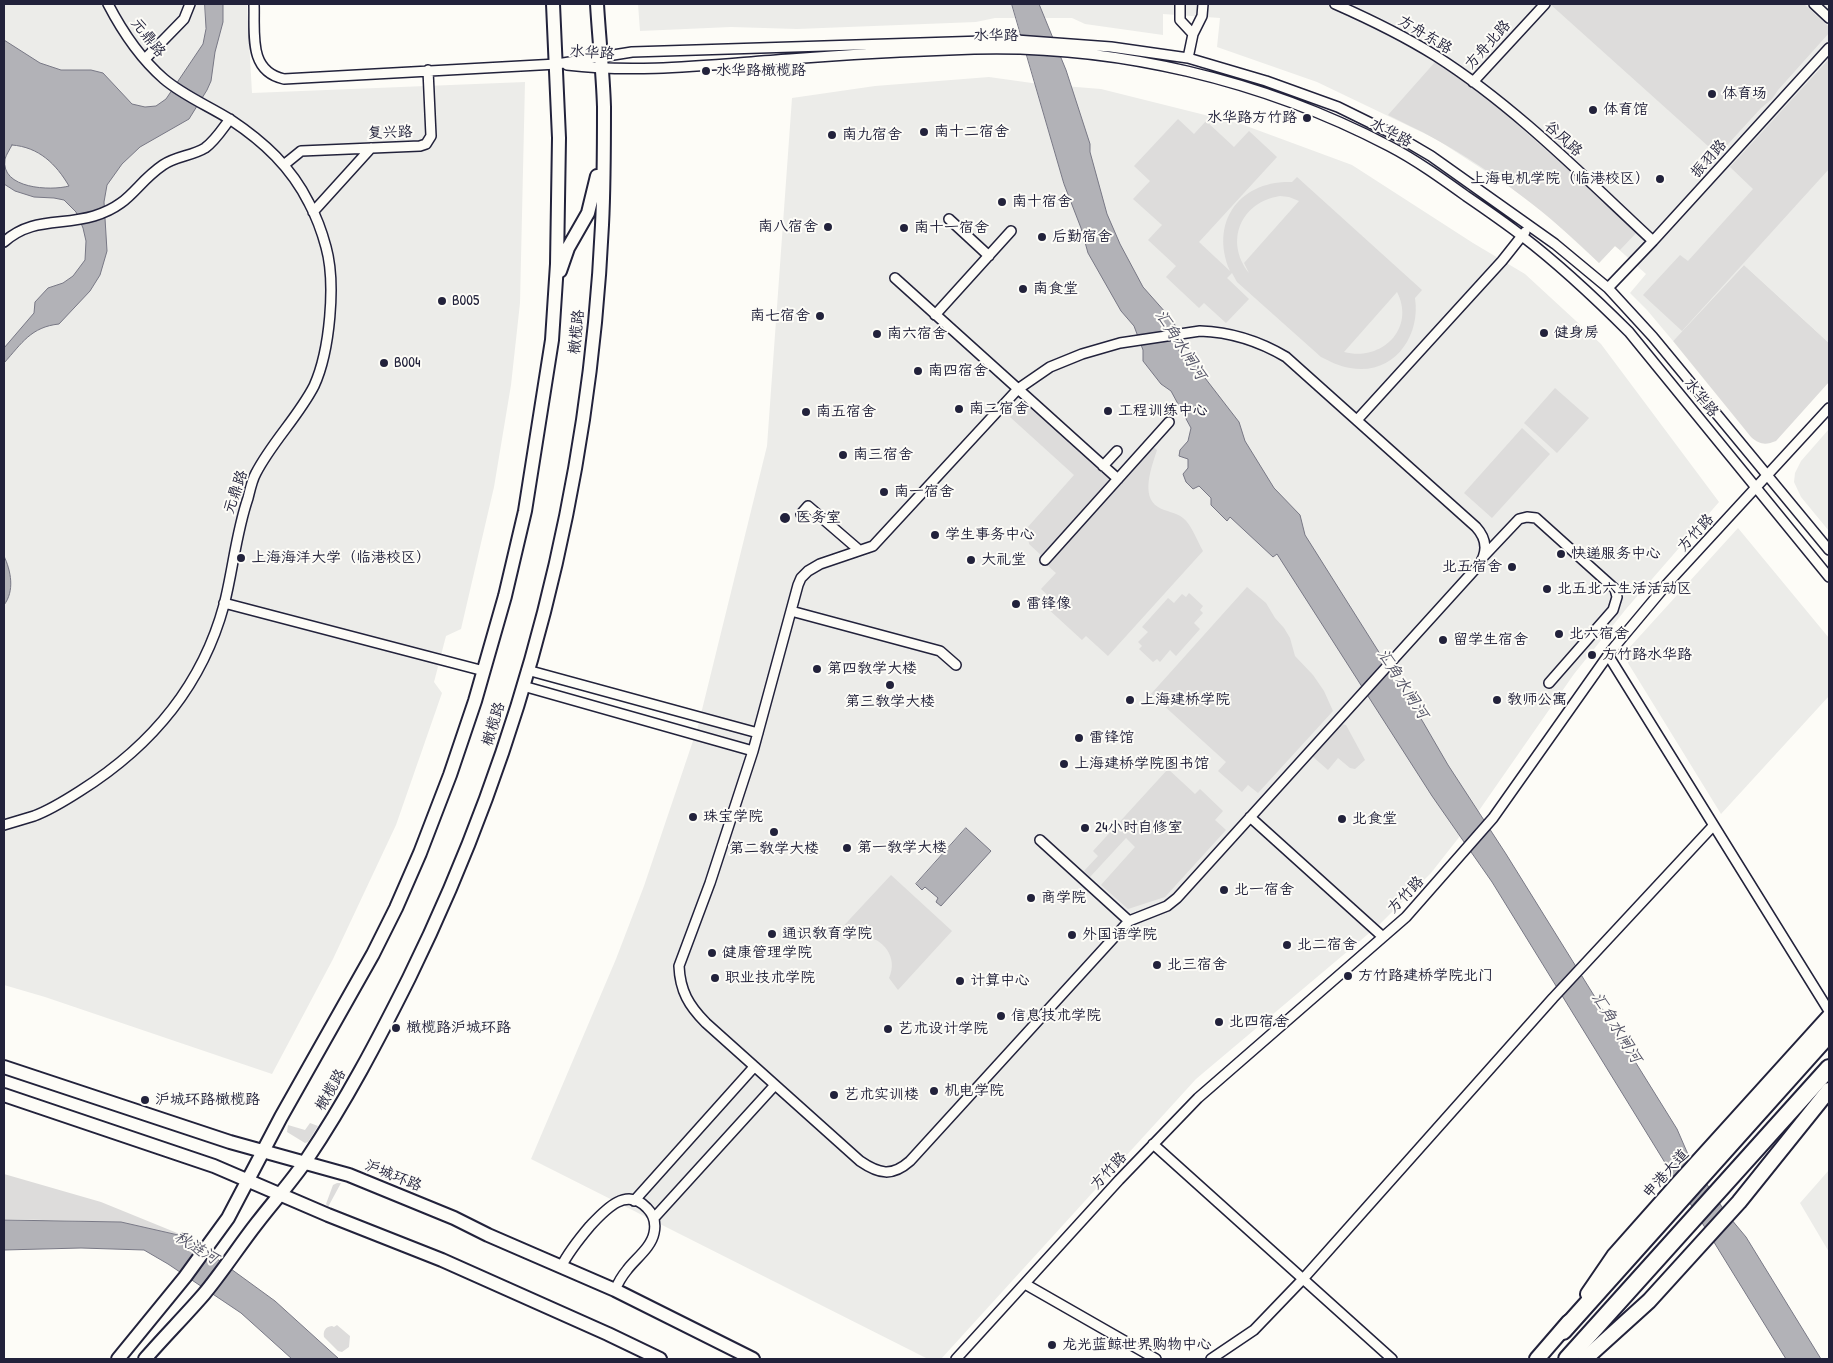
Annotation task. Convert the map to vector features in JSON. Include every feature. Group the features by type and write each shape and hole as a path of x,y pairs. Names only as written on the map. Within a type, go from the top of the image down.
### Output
{"highway":[{"path":"1563,1331 1829,1034"},
{"path":"1567,1359 1829,1068"}],"main road":[{"name":"橄榄路","path":"118,1359 185,1278 228,1218 281,1117 373,954 420,853 450,775 484,671 505,596 525,511 552,340 559,138 553,4"},
{"name":"橄榄路","path":"145,1359 205,1293 305,1162 330,1124 368,1058 436,923 495,777 550,593 566,518 584,411 600,263 602,221 604,108 596,4"},
{"path":"555,283 568,248 588,213 603,148"},
{"name":"申港大道","path":"1537,1359 1563,1331 1614,1256 1829,1017"},
{"name":"沪城环路","path":"4,1067 263,1152 350,1175 446,1214 615,1290 753,1359"},
{"path":"1585,1359 1649,1300 1732,1209 1829,1090"},
{"path":"4,1095 205,1163 248,1180 328,1215 442,1260 660,1359"}],"street":[{"name":"元鼎路","path":"4,825 36,815 63,802 109,773 146,740 168,716 185,692 200,666 212,639 224,603 240,520 255,474 315,384 324,353 329,324 331,288 327,248 310,204 285,164 257,138 163,78 126,35 108,4"},
{"path":"145,59 184,19 190,4"},
{"name":"水华路","path":"254,4 258,57 265,71 284,79 557,64 601,63 707,66 794,58 966,50 1018,50 1063,52 1160,66 1207,76 1262,92 1331,118 1390,146 1424,166 1522,235 1592,295 1629,332 1829,577"},
{"path":"1180,4 1180,20 1192,34"},
{"path":"1188,58 1192,34 1202,16 1203,4"},
{"name":"方舟东路","path":"1334,4 1360,14 1401,36 1436,56 1473,82"},
{"name":"方舟北路","path":"1473,82 1545,4"},
{"path":"1814,4 1829,18"},
{"name":"水华路","path":"601,63 632,52 1016,40 1060,42 1188,58 1266,81 1338,107 1431,156 1532,226 1608,288 1653,337 1829,550"},
{"name":"振羽路","path":"1608,288 1829,48"},
{"name":"复兴路","path":"285,164 300,150 420,146 430,141 432,136 428,70"},
{"name":"谷风路","path":"1473,82 1542,138 1653,241"},
{"path":"4,242 32,225 76,220 108,211 121,204 163,164 174,158 206,147 230,120"},
{"path":"313,212 371,148"},
{"path":"948,219 989,256"},
{"path":"1357,420 1532,226"},
{"path":"935,315 1011,231"},
{"path":"894,278 1118,479"},
{"path":"1484,556 1485,543 1481,532 1286,357 1273,350 1243,337 1216,332 1185,332 1130,342 1074,357 1050,367 1018,389 873,546 820,564 801,578 754,751 710,883 679,966 681,988 687,1001 695,1012 754,1067 865,1164 878,1171 896,1171 910,1161 1129,921 1172,903 1478,566 1484,556 1520,520 1527,517 1536,518 1615,589 1617,597 1613,610 1549,683"},
{"name":"方竹路","path":"956,1359 1153,1144 1198,1098 1406,917 1493,818 1608,655 1667,584 1829,408"},
{"path":"1045,560 1169,422"},
{"path":"1103,466 1117,451"},
{"path":"801,514 808,506 859,550"},
{"path":"224,603 484,671"},
{"path":"791,611 940,651 956,666"},
{"path":"1608,655 1829,1011"},
{"path":"527,670 758,733"},
{"path":"523,686 754,751"},
{"path":"692,733 696,716"},
{"path":"1250,818 1383,937"},
{"path":"1211,1359 1254,1330 1303,1279 1554,998 1714,826"},
{"path":"1040,840 1129,921"},
{"path":"634,1200 754,1067"},
{"path":"654,1218 775,1085"},
{"path":"1153,1144 1392,1359"},
{"path":"561,1267 570,1251 605,1209 618,1202 634,1200 645,1206 654,1218 654,1235 650,1243 625,1271 615,1290"},
{"path":"1025,1284 1156,1359"}],"shaded area":[{"name":"上海海洋大学（临港校区）","path":"4,4 247,4 252,93 525,82 520,303 511,385 494,487 461,629 446,636 434,682 442,693 396,825 333,959 272,1074 45,997 4,985"},
{"name":"上海电机学院（临港校区）","path":"638,4 1829,4 1829,343 1744,265 1673,341 1630,293 1646,274 1615,246 1599,263 1547,215 1510,187 1436,139 1317,82 1217,47 1220,18 1163,14 1163,35 1085,24 1072,18 995,18 976,22 797,29 731,27 640,31"},
{"name":"体育场","path":"1550,4 1804,4 1829,27 1829,33 1772,99 1761,108 1718,155"},
{"path":"1829,59 1829,169 1682,331 1643,295 1680,255 1688,261 1753,189 1730,167"},
{"path":"1436,61 1471,84 1638,231 1620,250 1615,246 1599,263 1541,211 1500,180 1457,152 1388,115"},
{"name":"上海建桥学院","path":"989,77 1039,84 1101,89 1241,124 1352,165 1525,274 1601,344 1719,502 1626,609 1574,674 1471,822 1431,873 1380,924 1196,1079 941,1359 928,1359 531,1159 616,959 644,886 698,726 767,446 792,98 875,86"},
{"path":"1178,119 1194,134 1206,121 1234,147 1249,131 1277,157 1199,242 1230,271 1225,253 1224,236 1227,221 1234,207 1244,196 1257,188 1274,183 1292,182 1297,177 1422,290 1415,298 1416,313 1413,327 1401,351 1391,360 1379,366 1365,369 1339,365 1321,357 1237,282 1232,273 1227,278 1249,299 1226,323 1204,303 1199,308 1166,277 1176,266 1148,240 1162,225 1133,199 1150,181 1134,166","holes":["1280,196 1299,201 1244,263 1249,273 1242,261 1238,248 1240,225 1255,206","1397,292 1402,306 1402,318 1392,340 1371,352 1358,354 1344,352"]},
{"path":"1744,265 1829,343 1829,382 1776,441 1766,444 1757,442 1751,437 1673,341"},
{"path":"1555,388 1589,418 1557,453 1524,423"},
{"path":"1023,402 1110,480 1042,556 1029,544 1027,528 1074,475 1010,417"},
{"path":"1522,428 1550,454 1492,518 1464,493"},
{"path":"1829,429 1829,531 1801,497 1794,482 1795,473 1801,461"},
{"path":"1152,446 1157,450 1149,480 1150,496 1158,507 1177,514 1186,521 1203,551 1108,656 1086,636 1082,640 1046,607 1053,600 1041,589 1056,573 1046,564"},
{"path":"1738,528 1829,638 1829,696 1721,814 1628,663 1629,648"},
{"path":"1247,587 1266,603 1284,628 1290,638 1295,656 1313,675 1324,691 1333,711 1258,793 1248,785 1242,792 1218,771 1226,762 1151,694"},
{"path":"1189,593 1203,606 1200,610 1203,613 1194,623 1200,629 1176,656 1170,650 1160,662 1157,659 1153,662 1139,649 1142,646 1138,642 1148,632 1142,627 1168,598 1174,603 1182,594 1186,597"},
{"path":"1341,724 1346,725 1365,760 1355,769 1350,768 1338,758 1328,770 1312,756"},
{"path":"1168,769 1195,794 1200,789 1223,811 1215,820 1226,830 1165,897 1128,909 1101,885 1135,847 1126,838 1090,877 1084,871 1098,856 1093,851"},
{"path":"891,875 952,931 898,990 889,978 892,969 891,960 883,945 867,937 849,941 836,934"},
{"path":"310,1123 318,1126 308,1142 305,1143 287,1132 288,1125 305,1130"},
{"path":"1829,1170 1829,1252 1800,1203"},
{"path":"4,1174 101,1202 187,1237 121,1222 4,1219"},
{"path":"341,1183 328,1207 326,1204 333,1185"},
{"path":"337,1325 350,1336 349,1347 342,1352 338,1351 324,1337 326,1328"}],"water":[{"path":"205,4 223,4 223,22 215,52 211,81 189,119 140,147 122,164 107,185 104,202 107,251 100,275 90,291 59,324 34,332 4,363 4,348 34,313 35,302 48,288 63,283 73,276 85,260 86,241 76,212 64,200 34,197 15,191 4,184 4,40 40,63 61,70 91,70 103,73 132,104 145,107 156,106 166,99 203,44 206,29","holes":["12,145 22,146 46,158 69,186 40,188 28,186 10,177 6,169 5,159"]},
{"path":"1012,4 1039,4 1066,70 1090,144 1090,152 1107,214 1120,244 1143,287 1174,322 1180,343 1179,351 1195,365 1239,422 1245,441 1274,488 1300,515 1305,535 1677,1129 1690,1159 1726,1213 1746,1237 1821,1359 1786,1359 1492,882 1432,796 1277,554 1273,557 1230,517 1227,521 1211,505 1211,498 1199,486 1193,489 1186,482 1183,474 1188,468 1188,459 1179,456 1180,450 1188,441 1191,428 1171,391 1161,384 1143,361 1143,350 1134,326 1121,311 1088,253 1081,228 1064,184"},
{"path":"4,556 11,587 10,594 4,605"},
{"path":"966,828 991,851 941,906 936,902 938,898 925,887 922,890 916,884"},
{"name":"秋涟河","path":"4,1220 121,1222 187,1237 275,1301 339,1359 292,1359 241,1313 144,1250 81,1248 4,1250"}],"place":[{"name":"水华路橄榄路","path":"706,71"},
{"name":"体育场","path":"1712,94"},
{"name":"体育馆","path":"1593,110"},
{"name":"水华路方竹路","path":"1307,118"},
{"name":"南十二宿舍","path":"924,132"},
{"name":"南九宿舍","path":"832,135"},
{"name":"上海电机学院（临港校区）","path":"1660,179"},
{"name":"南十宿舍","path":"1002,202"},
{"name":"南八宿舍","path":"828,227"},
{"name":"南十一宿舍","path":"904,228"},
{"name":"后勤宿舍","path":"1042,237"},
{"name":"南食堂","path":"1023,289"},
{"name":"B005","path":"442,301"},
{"name":"南七宿舍","path":"820,316"},
{"name":"健身房","path":"1544,333"},
{"name":"南六宿舍","path":"877,334"},
{"name":"B004","path":"384,363"},
{"name":"南四宿舍","path":"918,371"},
{"name":"南二宿舍","path":"959,409"},
{"name":"工程训练中心","path":"1108,411"},
{"name":"南五宿舍","path":"806,412"},
{"name":"南三宿舍","path":"843,455"},
{"name":"南一宿舍","path":"884,492"},
{"name":"医务室","path":"785,518"},
{"name":"学生事务中心","path":"935,535"},
{"name":"快递服务中心","path":"1561,554"},
{"name":"上海海洋大学（临港校区）","path":"241,558"},
{"name":"大礼堂","path":"971,560"},
{"name":"北五宿舍","path":"1512,567"},
{"name":"北五北六生活活动区","path":"1547,589"},
{"name":"雷锋像","path":"1016,604"},
{"name":"北六宿舍","path":"1559,634"},
{"name":"留学生宿舍","path":"1443,640"},
{"name":"方竹路水华路","path":"1592,655"},
{"name":"第四教学大楼","path":"817,669"},
{"name":"第三教学大楼","path":"890,685"},
{"name":"上海建桥学院","path":"1130,700"},
{"name":"教师公寓","path":"1497,700"},
{"name":"雷锋馆","path":"1079,738"},
{"name":"上海建桥学院图书馆","path":"1064,764"},
{"name":"珠宝学院","path":"693,817"},
{"name":"北食堂","path":"1342,819"},
{"name":"24小时自修室","path":"1085,828"},
{"name":"第二教学大楼","path":"774,832"},
{"name":"第一教学大楼","path":"847,848"},
{"name":"北一宿舍","path":"1224,890"},
{"name":"商学院","path":"1031,898"},
{"name":"通识教育学院","path":"772,934"},
{"name":"外国语学院","path":"1072,935"},
{"name":"北二宿舍","path":"1287,945"},
{"name":"健康管理学院","path":"712,953"},
{"name":"北三宿舍","path":"1157,965"},
{"name":"方竹路建桥学院北门","path":"1348,976"},
{"name":"职业技术学院","path":"715,978"},
{"name":"计算中心","path":"960,981"},
{"name":"信息技术学院","path":"1001,1016"},
{"name":"北四宿舍","path":"1219,1022"},
{"name":"橄榄路沪城环路","path":"396,1028"},
{"name":"艺术设计学院","path":"888,1029"},
{"name":"机电学院","path":"934,1091"},
{"name":"艺术实训楼","path":"834,1095"},
{"name":"沪城环路橄榄路","path":"145,1100"},
{"name":"龙光蓝鲸世界购物中心","path":"1052,1345"}],"water label":[{"name":"汇角水闸河","path":"1180,345"},
{"name":"汇角水闸河","path":"1402,684"},
{"name":"汇角水闸河","path":"1616,1028"}]}
